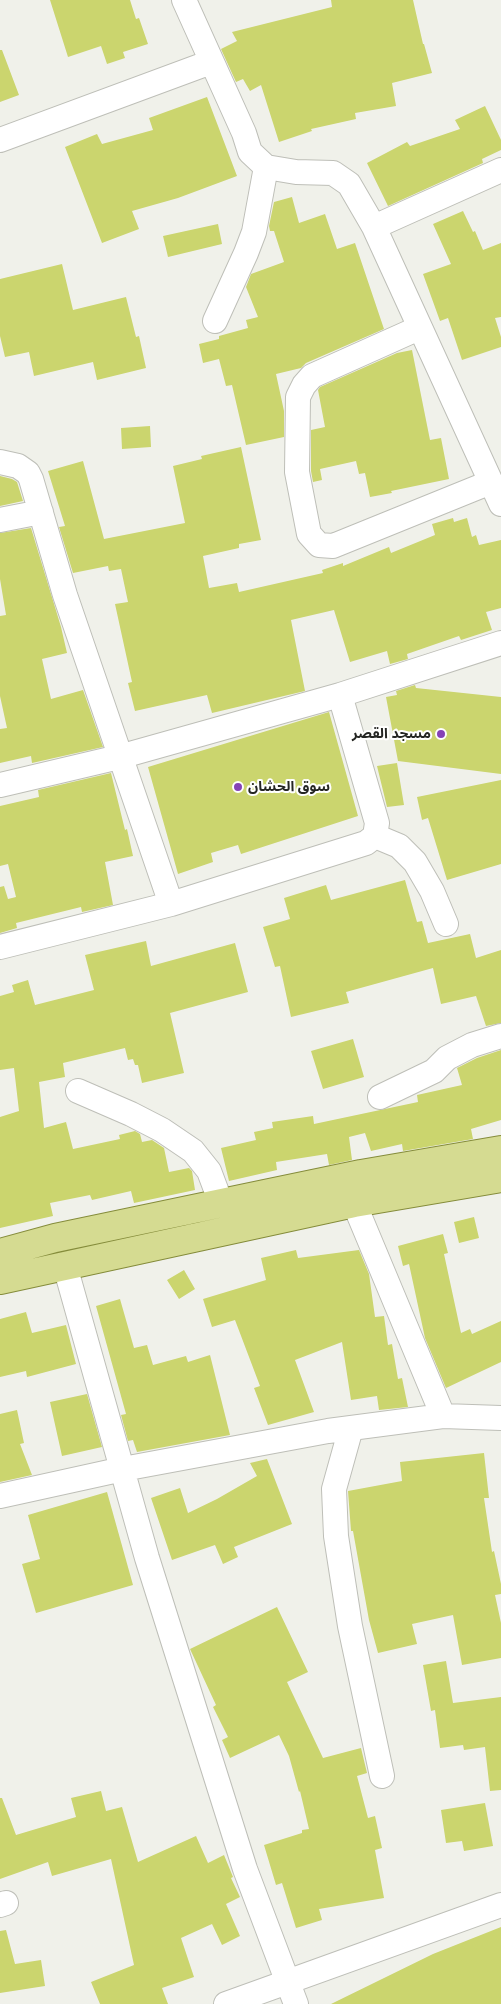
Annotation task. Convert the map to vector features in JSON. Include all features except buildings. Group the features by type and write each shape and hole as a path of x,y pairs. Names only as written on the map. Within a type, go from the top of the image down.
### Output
{"main road":[{"path":"0,1253 55,1238 362,1174 501,1150"},
{"path":"0,1280 354,1203 501,1178"}],"street":[{"path":"184,0 244,132 250,152 266,167 296,172 334,174 348,184 374,227 501,504"},
{"path":"0,140 211,62"},
{"path":"215,321 254,232 266,167"},
{"path":"374,227 501,170"},
{"path":"420,328 312,376 304,385 298,397 297,472 309,534 319,545 333,546 490,482"},
{"path":"0,462 18,466 28,473 34,486 68,604 171,904"},
{"path":"0,520 41,512"},
{"path":"0,785 119,757 340,695 501,643"},
{"path":"0,948 171,904 366,843 375,836 378,823 340,695"},
{"path":"375,836 399,846 415,862 432,891 446,924"},
{"path":"380,1097 434,1071 447,1058 472,1045 501,1036"},
{"path":"78,1090 162,1130 193,1151 209,1171 221,1203"},
{"path":"354,1203 443,1416"},
{"path":"65,1266 147,1558 245,1869 292,1994"},
{"path":"0,1496 123,1469 351,1428 443,1416 501,1422"},
{"path":"351,1428 334,1489 336,1536 350,1626 382,1776"},
{"path":"226,2004 292,1994 501,1905"}],"place":[{"name":"مسجد القصر","path":"441,734"},
{"name":"سوق الحشان","path":"238,787"}]}
